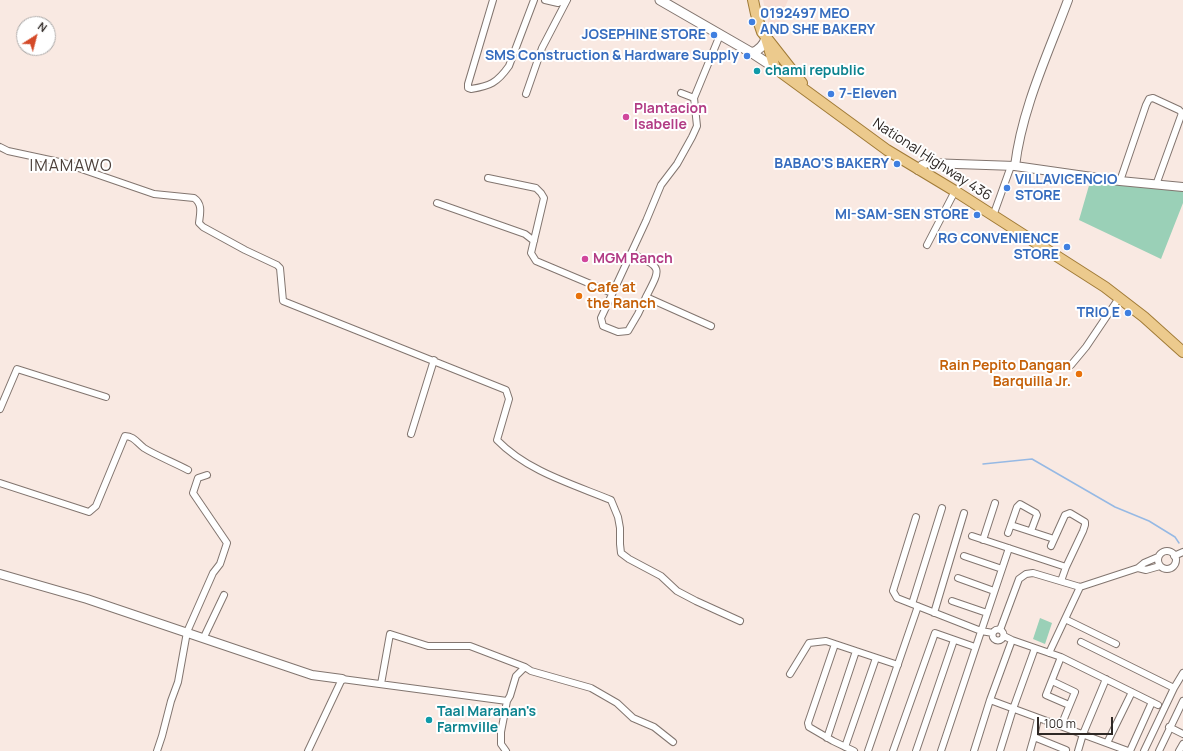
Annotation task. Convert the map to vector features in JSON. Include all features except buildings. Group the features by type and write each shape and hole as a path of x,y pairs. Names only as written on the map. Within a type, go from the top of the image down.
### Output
{"main road":[{"name":"National Highway 436","path":"660,0 752,53 810,93 887,150 1063,259 1144,317 1183,352"},
{"path":"753,0 762,32 810,93"},
{"path":"752,53 765,44 766,38"},
{"path":"766,38 775,68"}],"street":[{"path":"494,0 468,84 468,88 471,89 488,86 503,76 509,66 534,0"},
{"path":"545,0 558,3 566,0"},
{"path":"526,94 542,48 566,0"},
{"path":"993,216 1013,166 1031,98 1068,0"},
{"path":"631,253 654,264 657,269 656,277 628,331 618,332 603,326 601,318 661,185 677,164 692,137 696,126 694,98 720,35"},
{"path":"681,94 694,98"},
{"path":"1120,181 1146,105 1150,99 1153,98 1179,110 1182,113 1156,185"},
{"path":"0,147 64,163 154,194 194,198 198,201 201,207 199,223 203,227 245,250 277,265 280,268 283,301 506,390 509,399 497,440 507,450 544,472 611,500 618,517 621,553 660,576 677,591 740,621"},
{"path":"918,170 922,165 928,163 1013,166 1120,181 1183,187"},
{"path":"488,178 536,188 544,198 531,253 536,261 612,293"},
{"path":"927,245 955,191"},
{"path":"437,203 525,234 534,241"},
{"path":"646,297 710,326"},
{"path":"1071,365 1086,347 1119,298"},
{"path":"411,434 434,360"},
{"path":"0,409 17,370 106,397"},
{"path":"0,483 89,512 96,506 125,436 130,436 136,439 146,449 188,470"},
{"path":"157,751 170,701 178,682 187,632 213,574 220,564 227,543 193,492 198,478 207,475"},
{"path":"983,540 995,503"},
{"path":"1008,533 1017,507 1020,504 1024,505 1037,515 1031,531"},
{"path":"868,751 898,665 942,508"},
{"path":"934,613 964,513"},
{"path":"1051,546 1063,519 1067,514 1070,514 1085,522 1086,525 1061,581"},
{"path":"916,517 893,591 897,598 981,631 993,634 994,638 997,640 1002,639 1002,633 1019,579 1026,574 1033,573 1080,587 1138,568 1158,558 1164,552 1170,552 1176,561 1173,566 1165,569 1160,566 1158,558"},
{"path":"1011,524 1054,539"},
{"path":"972,536 1066,567"},
{"path":"941,751 1009,548"},
{"path":"1174,556 1183,552"},
{"path":"964,556 1002,569"},
{"path":"1138,568 1146,570 1160,566"},
{"path":"0,574 87,599 204,637 312,675 507,701"},
{"path":"958,578 994,592"},
{"path":"1050,653 1080,587"},
{"path":"204,637 224,595"},
{"path":"952,601 987,614"},
{"path":"1065,619 1116,644"},
{"path":"993,634 997,630 1012,640 1062,657 1158,705"},
{"path":"894,751 935,633 975,647"},
{"path":"381,684 390,634 428,646 470,646 525,667 531,671 591,688 617,703 633,718 654,727 673,742"},
{"path":"916,751 954,640"},
{"path":"974,751 990,700 1012,640"},
{"path":"790,674 809,643 826,641 898,665"},
{"path":"1081,642 1174,688"},
{"path":"835,644 808,723 810,729 854,751"},
{"path":"1000,751 1013,709 1035,648"},
{"path":"827,738 856,651"},
{"path":"1062,657 1046,695 1070,705"},
{"path":"845,747 876,658"},
{"path":"506,751 501,744 501,732 507,701 516,676 525,667"},
{"path":"1144,751 1174,688 1183,673"},
{"path":"308,751 342,679"},
{"path":"1078,751 1083,734 1106,679"},
{"path":"1052,680 1076,692 1061,726"},
{"path":"1107,743 1132,692"},
{"path":"990,700 1129,751 1152,702"},
{"path":"1159,751 1169,727 1181,710 1183,701"},
{"path":"1030,751 1038,718"},
{"path":"1169,727 1183,734"},
{"path":"1034,737 1056,748 1066,750"},
{"path":"1179,751 1183,744"}],"shaded area":[{"path":"763,0 788,0 774,35 769,26"}],"green space":[{"path":"1090,182 1183,189 1183,203 1161,259 1079,220"},
{"path":"1040,618 1052,623 1045,644 1033,639"}],"waterway":[{"path":"983,464 1032,459 1115,507 1149,521 1175,537 1179,543"}],"place":[{"name":"0192497 MEO AND SHE BAKERY","path":"752,22"},
{"name":"JOSEPHINE STORE","path":"714,35"},
{"name":"SMS Construction & Hardware Supply","path":"747,56"},
{"name":"chami republic","path":"757,71"},
{"name":"7-Eleven","path":"831,94"},
{"name":"Plantacion Isabelle","path":"626,117"},
{"name":"BABAO'S BAKERY","path":"897,164"},
{"name":"VILLAVICENCIO STORE","path":"1007,188"},
{"name":"MI-SAM-SEN STORE","path":"977,215"},
{"name":"RG CONVENIENCE STORE","path":"1067,247"},
{"name":"MGM Ranch","path":"585,259"},
{"name":"Cafe at the Ranch","path":"579,296"},
{"name":"TRIO E","path":"1128,313"},
{"name":"Rain Pepito Dangan Barquilla Jr.","path":"1079,374"},
{"name":"Taal Maranan's Farmville","path":"429,720"}],"district":[{"name":"IMAMAWO","path":"71,167"}]}
